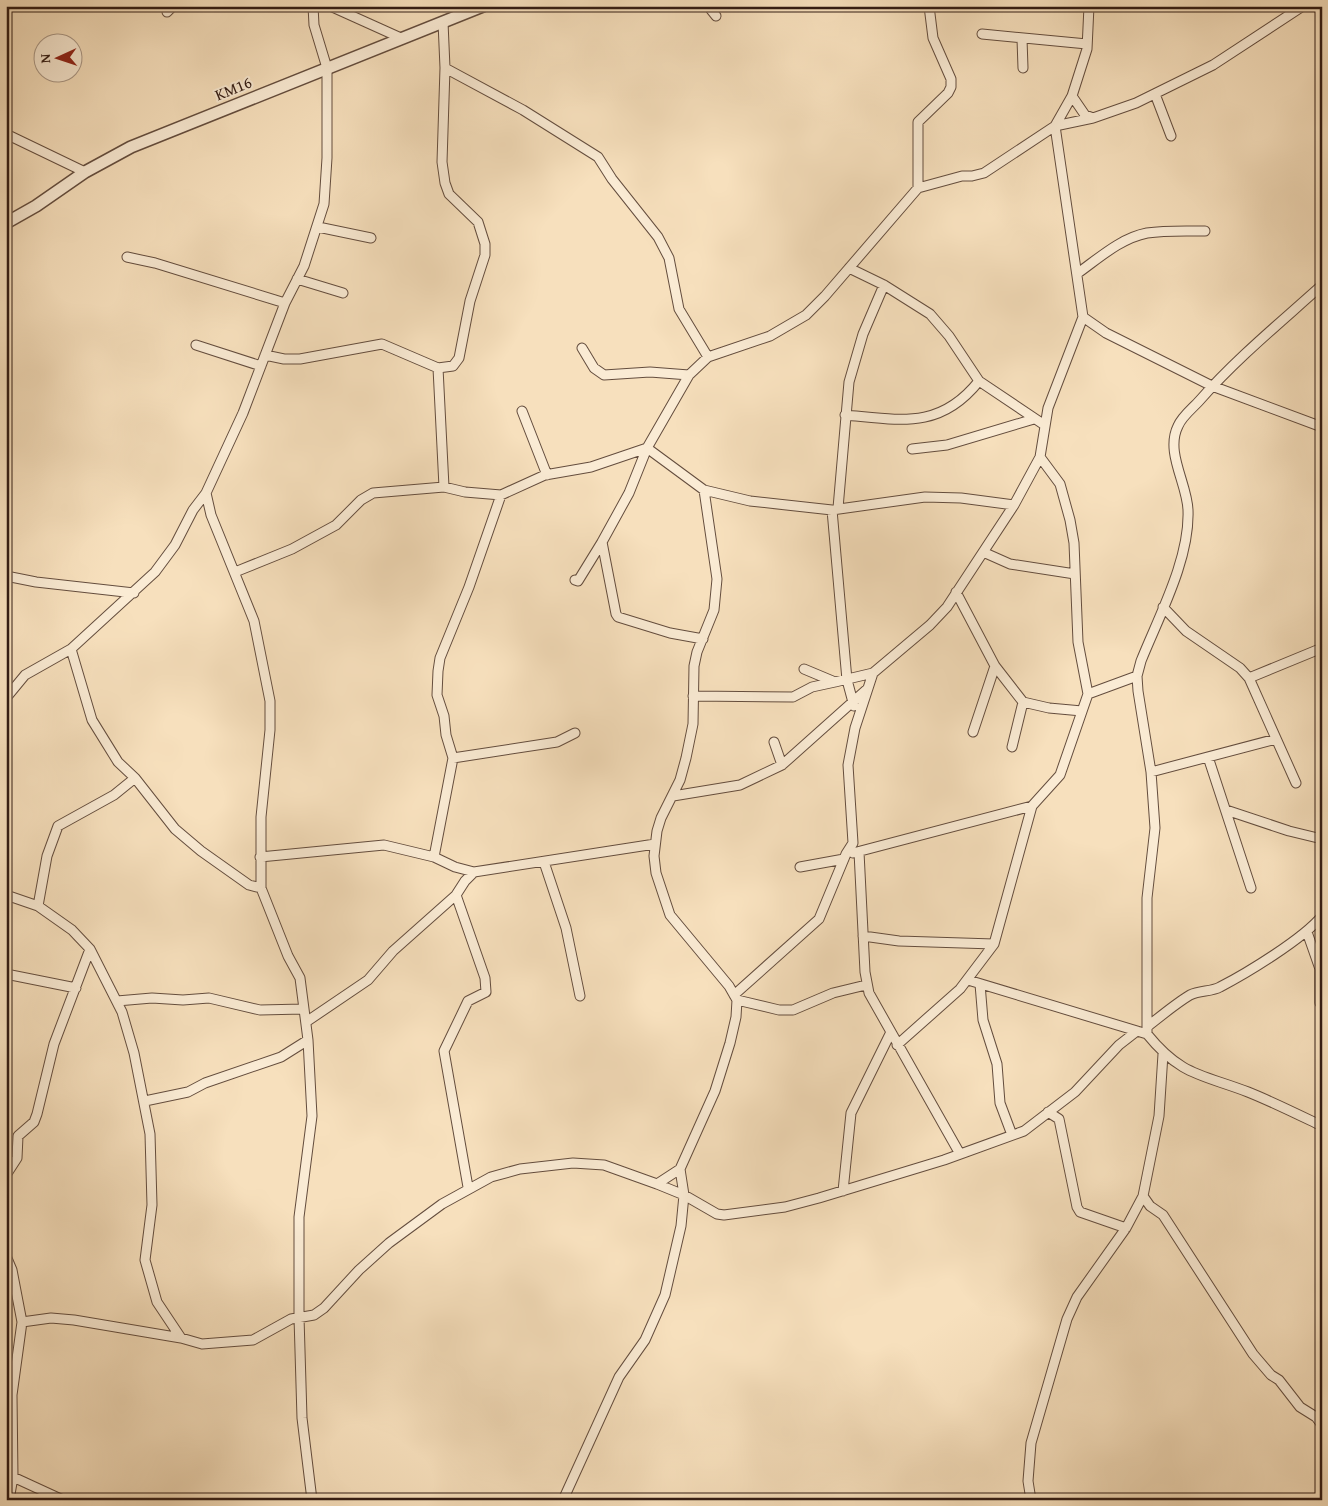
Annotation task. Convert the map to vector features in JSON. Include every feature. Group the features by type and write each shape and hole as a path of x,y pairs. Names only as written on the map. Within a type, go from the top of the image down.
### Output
{"street":[{"path":"6,698 25,675 71,649 155,572 170,552 193,510 206,493 244,413 285,303 304,266 324,204 327,158 327,68 314,25 313,6"},
{"path":"330,6 401,38"},
{"name":"KM16","path":"6,223 36,206 85,172 131,147 483,6"},
{"path":"708,6 716,16"},
{"path":"918,188 918,122 948,93 951,87 950,79 930,28 929,6"},
{"path":"693,696 793,697 812,687 873,673 930,625 956,592 1014,505 1040,457 1043,424 1084,317 1055,126 1072,96 1088,44 1089,6"},
{"path":"575,580 578,581 602,542 629,493 647,448 689,375 708,356 770,336 806,315 918,188 962,176 984,173 1055,126 1093,118 1136,103 1213,65 1303,6"},
{"path":"265,355 284,359 300,359 382,344 438,368 453,366 459,358 465,322 484,254 485,244 478,222 449,194 445,183 442,162 445,68 443,22"},
{"path":"982,34 1088,44"},
{"path":"1022,39 1023,68"},
{"path":"445,68 523,110 598,157 612,179 658,237 669,258 679,309 708,356"},
{"path":"1155,94 1171,136"},
{"path":"1072,96 1085,115 1093,118"},
{"path":"6,134 85,172"},
{"path":"318,227 371,238"},
{"path":"1078,273 1118,244 1148,233 1205,231"},
{"path":"127,257 155,263 285,303"},
{"path":"849,268 884,285 930,314 949,336 979,381 1043,424"},
{"path":"297,279 343,293"},
{"path":"859,718 847,680 835,509 845,415 853,363 884,285"},
{"path":"1322,285 1212,386 1178,424 1173,440 1186,492 1188,526 1185,550 1140,661 1137,676 1151,772 1155,828 1148,898 1147,1030 1164,1054 1193,1073 1247,1092 1322,1126"},
{"path":"1084,317 1106,333 1212,386 1322,427"},
{"path":"196,345 261,366"},
{"path":"582,348 594,368 604,375 650,372 689,375"},
{"path":"438,368 444,487"},
{"path":"845,415 882,418 930,417 951,408 962,400 979,381"},
{"path":"522,411 548,475"},
{"path":"912,449 946,445 1034,419"},
{"path":"235,572 292,549 336,525 366,496 444,487 465,492 501,494 548,475 590,467 647,448"},
{"path":"647,448 704,490 750,501 835,509 942,496 1014,505"},
{"path":"897,1045 968,980 994,944 1032,806 1060,775 1088,694 1078,642 1072,528 1060,484 1040,457"},
{"path":"704,490 717,579 714,610 694,666 693,724 680,780 661,818 655,844 656,873 670,916 736,997 779,1010 793,1010 833,994 866,985"},
{"path":"206,493 212,515 254,621 270,701 270,730 260,857 261,888 288,956 300,978 308,1040 312,1116 299,1217 299,1317 302,1418 312,1500"},
{"path":"434,857 453,758 446,735 444,716 437,695 440,658 469,586 501,494"},
{"path":"193,510 212,515"},
{"path":"602,542 618,617 670,633 703,639"},
{"path":"983,552 1010,564 1075,574"},
{"path":"6,576 36,582 134,593"},
{"path":"956,592 995,666 1023,702 1049,708 1082,711"},
{"path":"1162,606 1186,631 1240,668 1249,678 1296,783"},
{"path":"1249,678 1322,648"},
{"path":"71,649 92,720 118,762 135,778 158,810 184,837 249,885 261,888"},
{"path":"973,732 995,666"},
{"path":"804,669 835,682"},
{"path":"657,1184 680,1169 715,1091 730,1043 736,997 817,922 852,843 848,766 866,690 873,673"},
{"path":"1088,694 1137,676"},
{"path":"673,796 740,785 782,765 866,690"},
{"path":"1012,747 1023,702"},
{"path":"453,758 557,742 575,733"},
{"path":"1151,772 1276,739"},
{"path":"774,742 782,765"},
{"path":"1208,757 1251,888"},
{"path":"38,906 47,856 58,826 114,795 135,778"},
{"path":"800,867 1032,806"},
{"path":"1226,810 1289,831 1322,839"},
{"path":"260,857 384,845 434,857 455,867 474,872 655,844"},
{"path":"859,852 866,985 873,1003 890,1034 960,1154"},
{"path":"544,862 566,928 580,996"},
{"path":"306,1022 368,980 393,951 456,895 465,881 474,872"},
{"path":"6,895 38,906 62,921 90,949 117,1002 130,1037 145,1101 150,1134 152,1205 145,1260 157,1302 181,1338"},
{"path":"456,895 485,978 486,992 468,1001 444,1051 468,1187"},
{"path":"968,980 1137,1031 1147,1030 1182,1000 1193,993 1219,988 1307,932 1322,916"},
{"path":"1307,932 1320,969 1320,1003"},
{"path":"863,936 899,941 994,944"},
{"path":"6,1175 17,1158 18,1136 34,1122 37,1114 54,1044 90,949"},
{"path":"6,974 76,988"},
{"path":"980,984 983,1020 996,1064 1000,1103 1012,1135"},
{"path":"117,1002 152,998 183,1000 210,998 260,1010 304,1009"},
{"path":"22,1322 61,1319 181,1338 188,1342 202,1344 243,1342 258,1338 299,1317 314,1315 324,1308 359,1270 389,1243 468,1187 491,1177 520,1169 573,1163 604,1165 684,1195 717,1214 732,1215 785,1206 843,1191 1024,1132 1075,1092 1119,1045 1137,1031"},
{"path":"843,1191 851,1113 890,1034"},
{"path":"145,1101 188,1092 205,1083 281,1057 308,1040"},
{"path":"1031,1500 1028,1480 1031,1442 1067,1319 1077,1298 1126,1228 1143,1196 1159,1116 1164,1054"},
{"path":"1048,1112 1059,1120 1077,1207 1080,1212 1126,1228"},
{"path":"563,1500 619,1377 654,1323 673,1264 681,1226 684,1195 680,1169"},
{"path":"1143,1196 1150,1206 1163,1215 1253,1354 1271,1375 1279,1380 1300,1407 1316,1418 1322,1425"},
{"path":"6,1256 12,1270 22,1322 12,1395 10,1500"},
{"path":"10,1477 63,1500"}]}
